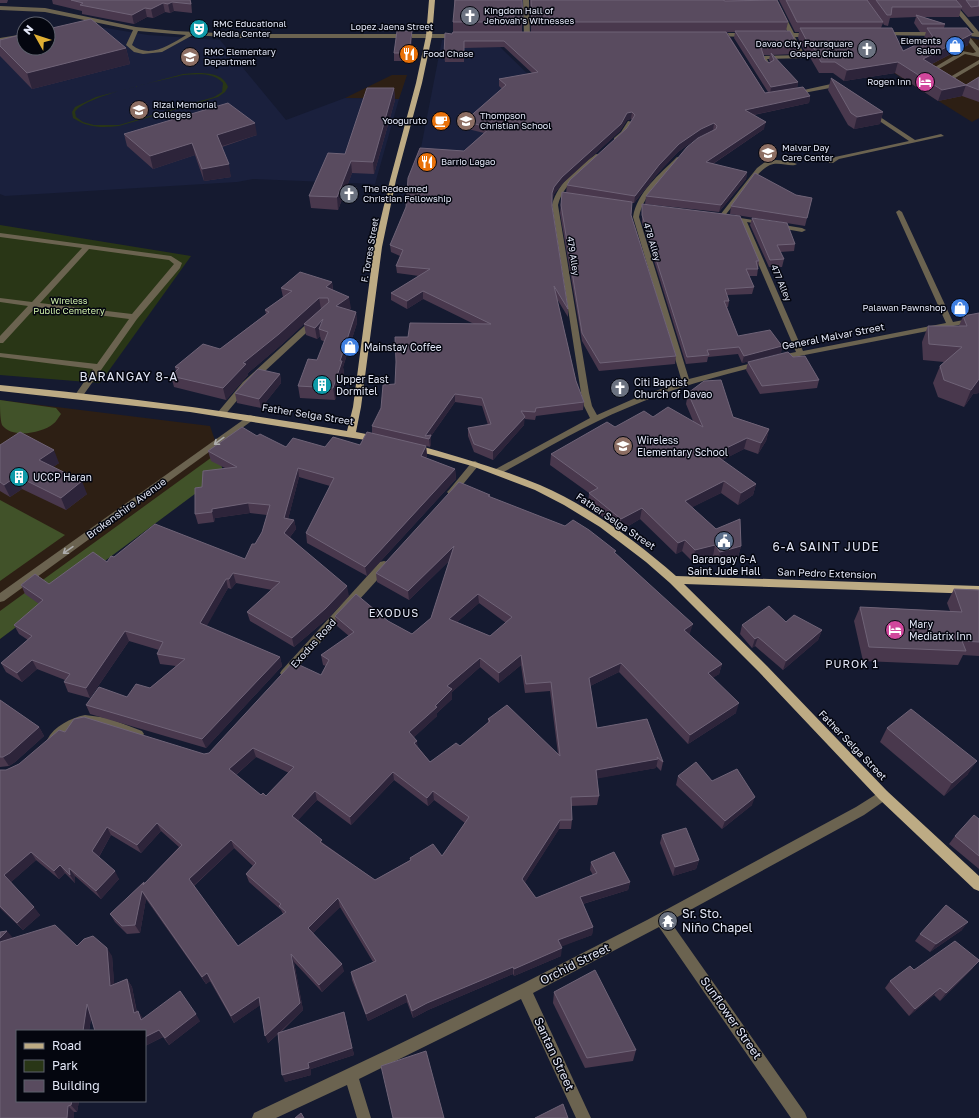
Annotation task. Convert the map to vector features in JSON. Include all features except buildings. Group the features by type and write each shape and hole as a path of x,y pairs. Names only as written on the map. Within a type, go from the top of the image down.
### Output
{"main road":[{"name":"F. Torres Street","path":"351,434 359,391 378,247 419,83 429,36 432,0"},
{"name":"Father Selga Street","path":"0,388 79,395 221,414 386,440"},
{"name":"Father Selga Street","path":"401,444 475,464 538,488 573,506 603,525 650,559 674,580 763,669 883,795 979,885"},
{"name":"San Pedro Extension","path":"674,580 979,590"}],"street":[{"path":"526,0 527,36"},
{"path":"768,67 763,57 803,57 774,0"},
{"path":"949,0 978,34"},
{"name":"Lopez Jaena Street","path":"0,8 17,5 136,28 192,34 240,36 467,36"},
{"path":"770,7 778,7"},
{"path":"75,22 86,19"},
{"path":"136,28 129,45 132,49 146,52 153,52 167,48 192,34"},
{"path":"882,29 886,34"},
{"path":"878,34 942,34"},
{"path":"950,34 978,34"},
{"path":"965,34 978,54"},
{"path":"712,35 756,35"},
{"path":"727,35 730,40"},
{"path":"770,35 815,35"},
{"path":"520,36 535,36"},
{"path":"0,40 16,37"},
{"path":"978,54 964,52 934,70 950,78 979,62"},
{"path":"788,94 831,86 850,99"},
{"path":"862,107 913,141"},
{"name":"479 Alley","path":"595,420 588,406 585,393 556,213 556,201 562,196 572,178 622,133 630,122"},
{"path":"831,162 837,158 941,136"},
{"name":"478 Alley","path":"683,152 637,207 636,222 686,382"},
{"path":"722,216 765,164 778,161 794,164"},
{"path":"899,212 950,324"},
{"path":"714,215 802,230"},
{"name":"477 Alley","path":"743,220 800,354"},
{"path":"0,235 171,258 178,263 134,317 79,395"},
{"path":"0,341 87,247"},
{"path":"0,300 134,317"},
{"path":"221,414 246,384 319,317"},
{"name":"General Malvar Street","path":"497,472 595,420 642,398 686,382 770,360 979,319"},
{"path":"0,355 99,367"},
{"name":"Brokenshire Avenue","path":"0,598 250,418"},
{"path":"444,501 475,464"},
{"name":"Exodus Road","path":"279,680 393,556"},
{"path":"46,746 70,725 79,721 89,720 151,738"},
{"name":"Orchid Street","path":"259,1118 351,1076 524,990 661,919 860,811 883,795"},
{"name":"Sunflower Street","path":"661,919 800,1118"},
{"name":"Santan Street","path":"524,990 584,1118"},
{"path":"351,1076 363,1117"}],"shaded area":[{"name":"Rizal Memorial Colleges","path":"82,24 148,35 220,40 286,120 345,98 399,99 375,184 253,179 237,182 5,196 0,194 0,42 16,46 16,56 56,56 56,42"},
{"path":"945,38 973,38 979,40 979,118 972,122 886,68"},
{"name":"Thompson Christian School","path":"442,40 493,40 543,89 460,160 420,153"},
{"path":"392,75 407,75 399,99 345,98"},
{"path":"0,400 210,426 219,452 0,639"}],"green space":[{"path":"200,73 219,76 226,82 228,87 225,92 218,97 119,126 95,126 84,124 73,118 72,112 75,107 96,97 114,92 82,106 75,112 76,117 83,122 94,125 119,125 214,97 222,92 223,83 219,79 210,75 199,74 183,75 140,86 183,74"},
{"name":"Wireless Public Cemetery","path":"0,225 191,256 100,383 0,375"},
{"path":"0,400 56,408 61,414 54,423 42,430 27,433 13,432 2,425 0,416"},
{"path":"219,452 223,473 0,639 0,611"},
{"path":"0,500 65,535 0,581"}],"place":[{"name":"Kingdom Hall of Jehovah's Witnesses","path":"470,16"},
{"name":"RMC Educational Media Center","path":"199,29"},
{"name":"Elements Salon","path":"955,46"},
{"name":"Davao City Foursquare Gospel Church","path":"867,49"},
{"name":"Food Chase","path":"409,54"},
{"name":"RMC Elementary Department","path":"190,57"},
{"name":"Rogen Inn","path":"925,82"},
{"name":"Rizal Memorial Colleges","path":"139,110"},
{"name":"Yooguruto","path":"441,121"},
{"name":"Thompson Christian School","path":"466,121"},
{"name":"Malvar Day Care Center","path":"768,153"},
{"name":"Barrio Lagao","path":"427,162"},
{"name":"The Redeemed Christian Fellowship","path":"349,194"},
{"name":"Palawan Pawnshop","path":"960,308"},
{"name":"Mainstay Coffee","path":"350,347"},
{"name":"Upper East Dormitel","path":"322,385"},
{"name":"Citi Baptist Church of Davao","path":"620,388"},
{"name":"Wireless Elementary School","path":"623,446"},
{"name":"UCCP Haran","path":"19,477"},
{"name":"Barangay 6-A Saint Jude Hall","path":"724,541"},
{"name":"Mary Mediatrix Inn","path":"895,630"},
{"name":"Sr. Sto. Niño Chapel","path":"668,921"}],"district":[{"name":"BARANGAY 8-A","path":"129,377"},
{"name":"6-A SAINT JUDE","path":"826,547"},
{"name":"EXODUS","path":"394,613"},
{"name":"PUROK 1","path":"852,664"}]}
